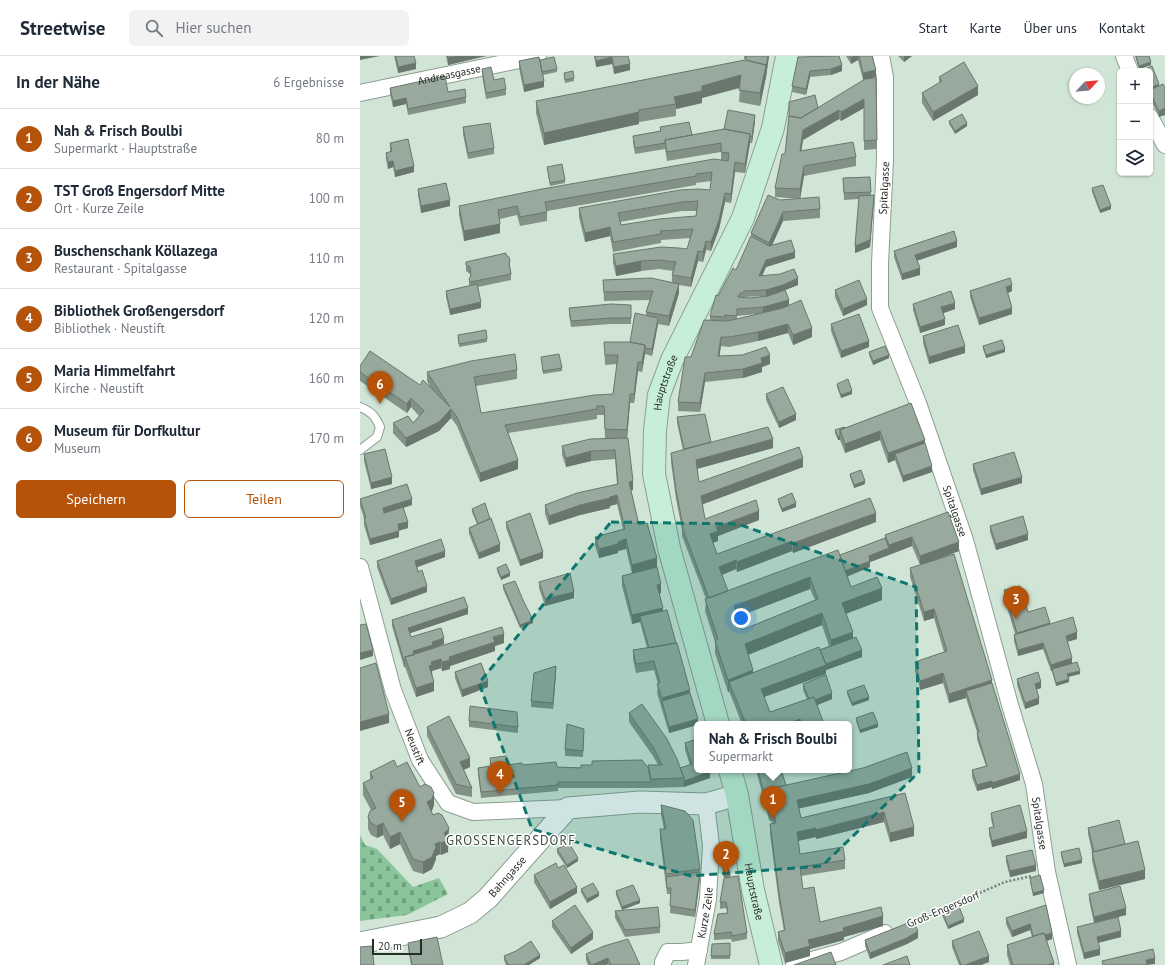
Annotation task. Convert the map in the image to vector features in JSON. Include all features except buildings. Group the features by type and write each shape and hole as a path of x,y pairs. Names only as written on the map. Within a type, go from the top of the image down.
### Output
{"main road":[{"name":"Hauptstraße","path":"717,721 669,548 654,474 655,430 659,395 672,360 743,218 773,128 787,56"},
{"name":"Hauptstraße","path":"731,773 737,795 753,890 771,965"}],"street":[{"name":"Andreasgasse","path":"360,93 538,56"},
{"name":"Spitalgasse","path":"881,56 885,77 885,160 880,263 880,308 918,402 964,540 1034,784 1047,872 1068,965"},
{"path":"1124,56 1129,68"},
{"path":"1153,123 1165,145"},
{"name":"Neustift","path":"360,567 393,690 420,760 448,803 473,812 568,808"},
{"path":"568,808 640,802 706,804 737,795"},
{"name":"Kurze Zeile","path":"663,965 668,952 682,952 697,957 709,891 711,845 706,804"},
{"name":"Bahngasse","path":"360,943 441,926 470,913 488,898 568,808"},
{"name":"Groß-Engersdorf","path":"794,965 841,952 904,926"}],"lane":[{"path":"360,407 375,417 380,427 377,437 360,450"}],"path":[{"name":"Groß-Engersdorf","path":"904,926 1005,882 1047,872"}],"highlighted area":[{"path":"611,522 738,524 916,587 919,772 822,866 691,876 532,829 479,683"}],"green space":[{"path":"360,835 365,845 377,849 413,887 439,878 448,894 407,915 360,921"}],"place":[{"name":"Museum für Dorfkultur","path":"380,404"},
{"name":"Buschenschank Köllazega","path":"1016,619"},
{"name":"Bibliothek Großengersdorf","path":"500,794"},
{"name":"Nah & Frisch Boulbi","path":"773,819"},
{"name":"Maria Himmelfahrt","path":"402,822"},
{"name":"TST Groß Engersdorf Mitte","path":"726,874"}],"district":[{"name":"GROSSENGERSDORF","path":"511,840"}]}
